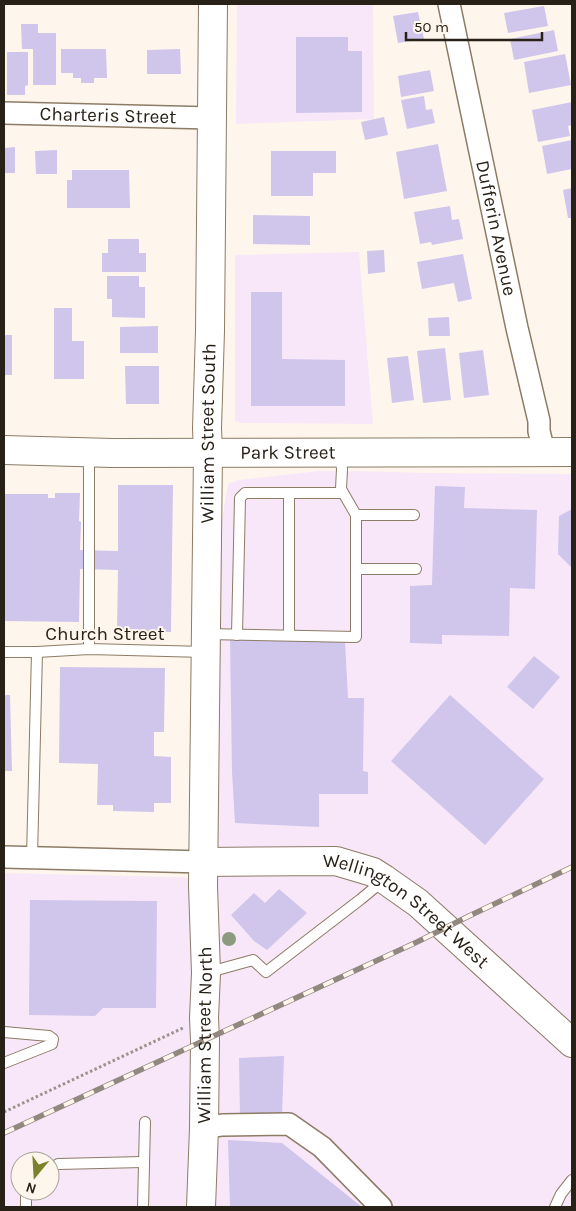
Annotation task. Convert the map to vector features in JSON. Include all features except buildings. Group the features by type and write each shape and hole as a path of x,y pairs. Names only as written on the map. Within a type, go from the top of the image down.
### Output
{"street":[{"name":"William Street South","path":"204,862 207,428 210,331 213,4"},
{"name":"Dufferin Avenue","path":"449,4 517,328 539,421 539,431 544,452"},
{"name":"Charteris Street","path":"4,113 211,118"},
{"name":"Park Street","path":"4,450 208,453 572,452"},
{"path":"4,857 204,862"},
{"name":"Wellington Street West","path":"204,862 336,861 373,872 418,903 572,1044"},
{"name":"William Street North","path":"201,1207 206,973 204,862"},
{"path":"204,1128 222,1125 289,1124 322,1147 381,1207"}],"lane":[{"path":"89,452 89,649"},
{"path":"339,453 342,469 341,489 356,515 356,569 416,570"},
{"path":"237,635 240,498 244,492 344,493"},
{"path":"289,493 289,635"},
{"path":"356,515 414,515"},
{"name":"Church Street","path":"4,652 206,643 237,635 356,636 356,569"},
{"path":"32,858 37,652"},
{"path":"206,973 253,960 266,972 384,879"},
{"path":"4,1032 49,1036 53,1039 52,1044 4,1063"},
{"path":"143,1207 144,1122"},
{"path":"60,1164 144,1162"},
{"path":"555,1207 561,1194 572,1180"}],"path":[{"path":"4,1112 204,1018"}],"shaded area":[{"path":"237,4 373,4 374,119 236,124"},
{"path":"359,252 373,424 242,423 235,421 235,255"},
{"path":"319,471 572,474 572,1207 4,1207 4,873 210,878 215,560 228,484 239,480"}],"railway":[{"path":"4,1133 417,942 572,867"}]}
